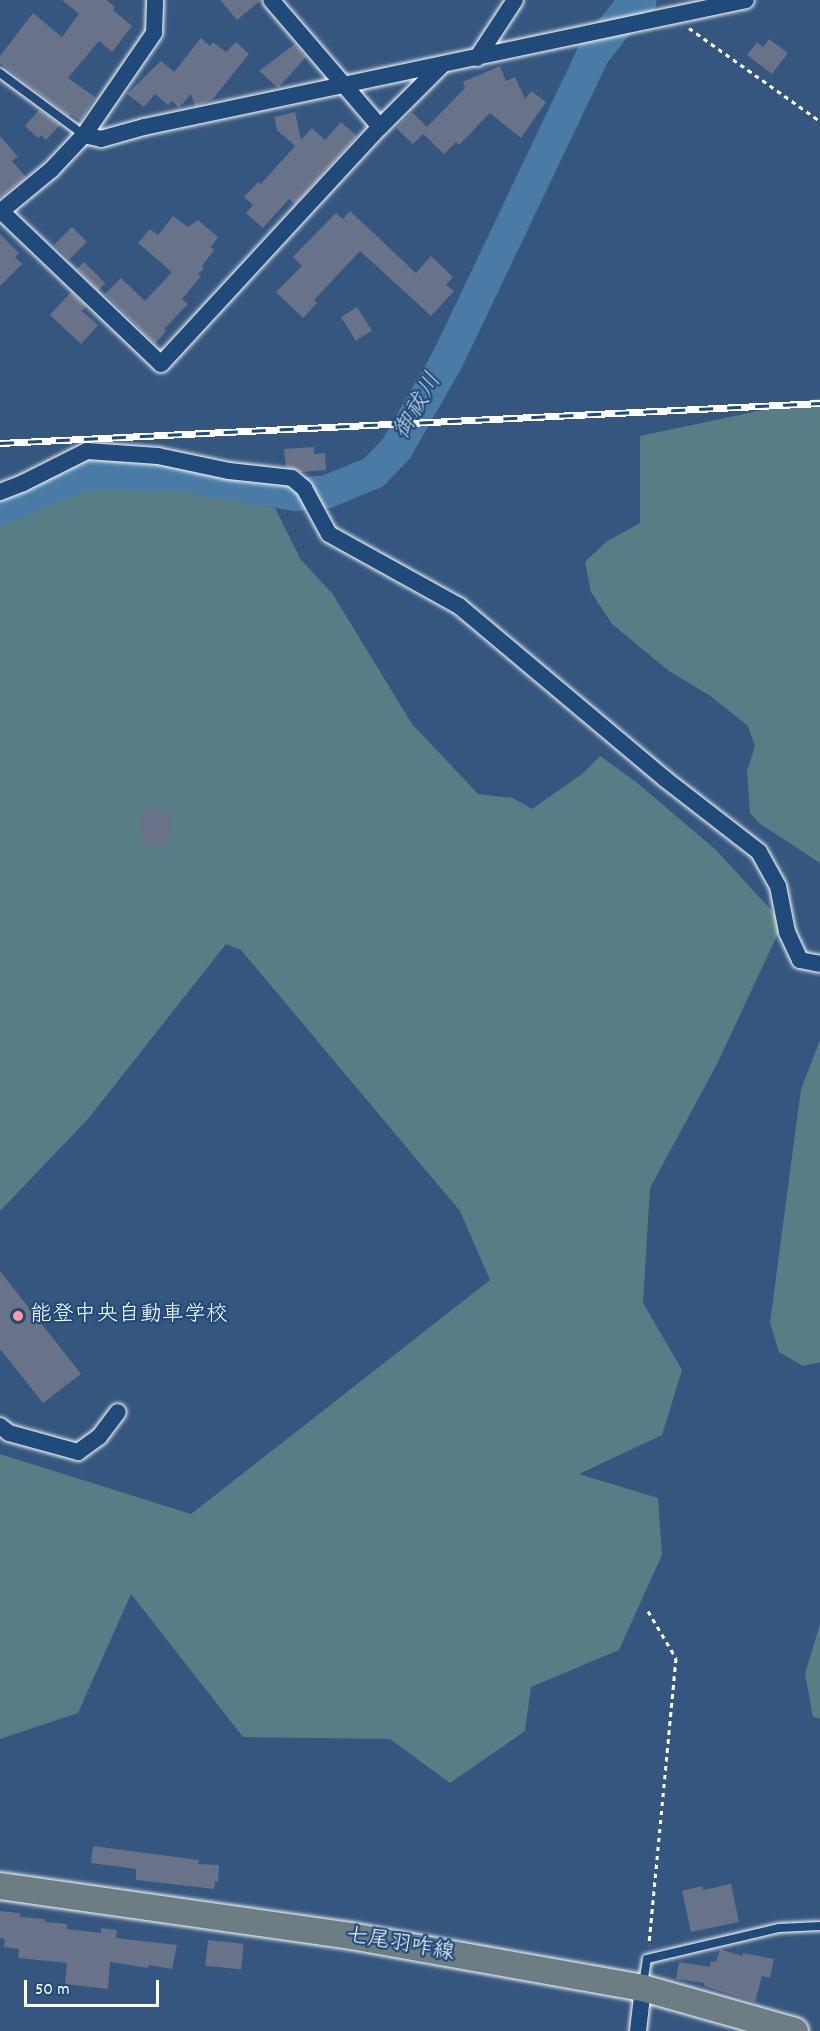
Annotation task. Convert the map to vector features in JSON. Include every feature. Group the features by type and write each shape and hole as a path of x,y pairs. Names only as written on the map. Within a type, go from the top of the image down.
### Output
{"main road":[{"name":"七尾羽咋線","path":"0,1886 351,1936 643,1988 795,2031"}],"street":[{"path":"155,0 154,33 84,135 51,170 0,211 161,364 380,127 442,65"},
{"path":"271,0 380,127"},
{"path":"477,58 515,0"},
{"path":"84,135 101,139 144,127 345,87 746,0"},
{"path":"0,492 87,451 158,456 229,471 292,478 308,495 329,534 459,606 665,779 759,852 778,886 787,932 800,960 820,964"},
{"path":"0,1426 9,1433 78,1452 99,1437 118,1412"},
{"path":"638,2031 643,1988"}],"lane":[{"path":"0,73 84,135"},
{"path":"643,1988 647,1959 779,1928 820,1926"}],"path":[{"path":"670,15 820,121"},
{"path":"647,1959 676,1658 648,1611"}],"green space":[{"path":"820,398 820,863 759,823 750,813 747,771 755,746 748,726 709,695 669,671 612,624 591,592 585,562 606,542 640,523 640,436"},
{"path":"160,483 275,508 301,560 332,593 412,724 478,794 513,798 532,809 582,774 600,756 635,781 716,850 783,923 717,1064 650,1188 643,1303 682,1370 662,1435 579,1474 658,1498 662,1555 619,1650 531,1687 525,1731 450,1783 390,1739 243,1737 131,1594 78,1713 0,1739 0,1454 191,1514 490,1280 460,1211 241,950 226,944 88,1119 0,1211 0,519 90,484"},
{"path":"820,1040 820,1362 803,1366 779,1352 770,1323 801,1089"},
{"path":"820,1624 820,1719 813,1717 805,1674"}],"building":[{"path":"62,0 107,0 115,7 113,10 132,26 112,52 99,41 68,78 95,97 81,121 70,114 69,116 0,63 0,56 33,13 62,37 79,14"},
{"path":"220,0 261,0 237,20"},
{"path":"201,38 210,46 213,42 226,52 236,42 249,54 212,100 195,106 191,94 179,108 172,101 168,105 155,94 144,107 127,94 161,61 174,72"},
{"path":"769,39 788,53 772,74 747,55 757,42 763,47"},
{"path":"295,44 306,57 278,88 259,71"},
{"path":"500,66 506,81 515,77 525,99 531,91 546,102 521,138 490,113 459,145 456,142 444,154 423,134 413,144 396,128 412,112 427,127 465,88 463,82"},
{"path":"39,110 60,125 46,140 41,135 38,138 25,126"},
{"path":"295,112 301,140 312,128 325,140 341,122 357,136 295,204 289,199 263,228 246,213 253,205 244,197 258,182 261,184 295,146 277,130 274,117"},
{"path":"0,136 18,157 12,161 26,177 0,198"},
{"path":"350,211 416,273 431,256 453,277 446,285 454,291 431,316 360,251 314,300 317,303 303,318 276,292 302,266 293,257 336,213 343,219"},
{"path":"173,216 188,227 198,220 218,237 211,247 214,250 198,274 201,276 182,299 188,304 164,329 166,331 155,344 105,294 121,278 145,301 172,272 138,243 150,229 158,235"},
{"path":"72,227 87,242 69,260 54,245"},
{"path":"0,234 19,253 15,257 22,264 0,286"},
{"path":"84,262 105,283 98,290 77,269"},
{"path":"71,292 86,306 82,311 98,325 81,344 50,315"},
{"path":"357,307 372,331 356,341 341,317"},
{"path":"314,447 314,454 325,453 326,470 301,472 286,467 284,449"},
{"path":"148,807 174,813 168,842 164,841 163,848 141,844 142,836 138,835 143,811 147,812"},
{"name":"能登中央自動車学校","path":"0,1271 81,1374 43,1403 0,1349"},
{"path":"93,1846 199,1860 198,1864 219,1865 218,1882 215,1881 214,1889 136,1880 136,1869 91,1863"},
{"path":"731,1884 739,1922 691,1932 682,1891 702,1886 703,1890"},
{"path":"0,1911 20,1913 20,1917 45,1919 45,1922 67,1924 67,1929 101,1933 101,1928 117,1930 116,1938 177,1945 172,1969 110,1962 108,1989 65,1984 67,1963 18,1958 19,1949 4,1947 5,1939 0,1938"},
{"path":"208,1940 244,1944 241,1970 205,1966"},
{"path":"720,1949 742,1956 743,1953 774,1959 770,1978 762,1976 755,2002 704,1986 705,1983 676,1979 679,1962 710,1967 711,1961 716,1962"}],"waterway":[{"name":"御祓川","path":"0,508 83,473 179,474 294,494 327,491 373,472 396,448 447,359 593,53 627,10 640,0"}],"railway":[{"path":"0,443 820,403"}],"place":[{"name":"能登中央自動車学校","path":"18,1316"}]}
